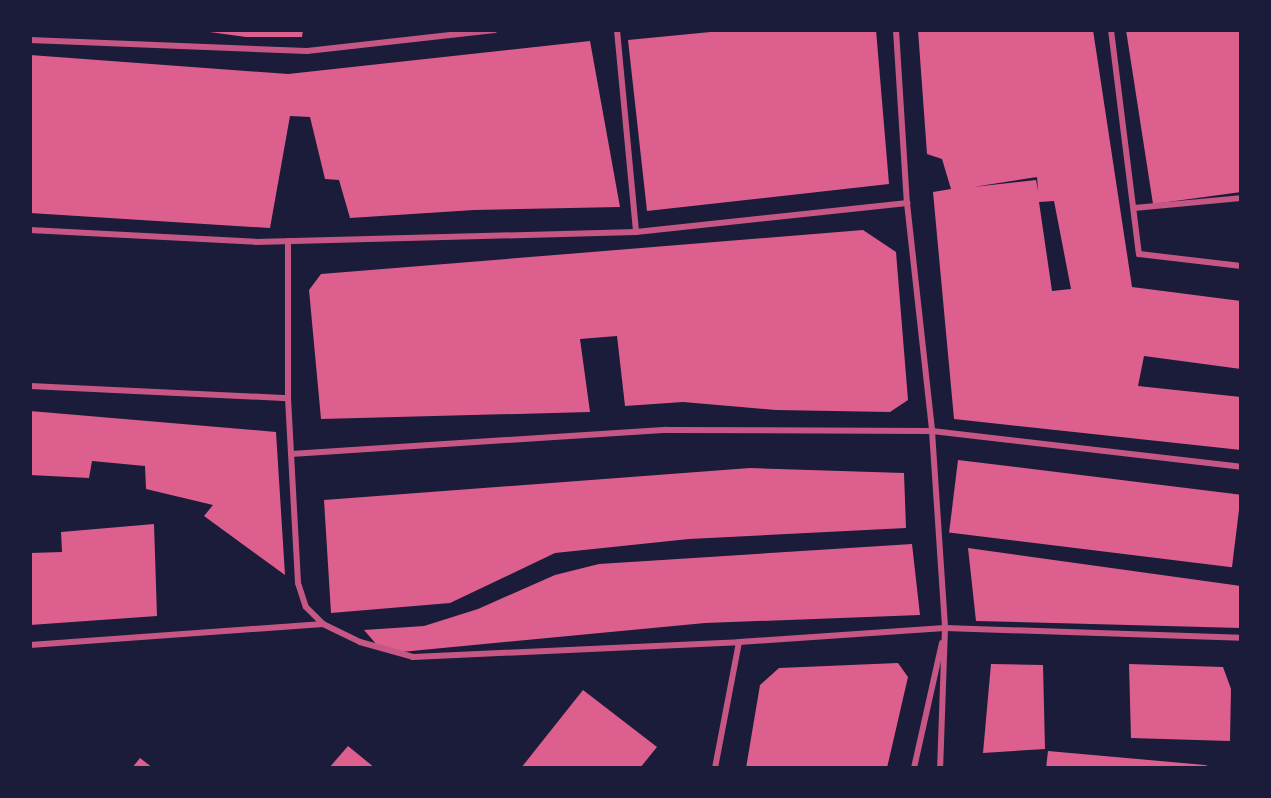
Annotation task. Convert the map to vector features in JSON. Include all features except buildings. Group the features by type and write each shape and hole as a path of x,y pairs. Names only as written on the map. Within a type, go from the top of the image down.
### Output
{"street":[{"path":"30,40 306,51 495,30"},
{"path":"617,30 636,232"},
{"path":"896,30 907,204 932,430 945,628 940,768"},
{"path":"1111,30 1139,254 1241,266"},
{"path":"1134,208 1241,198"},
{"path":"30,230 288,241 636,232 907,204"},
{"path":"288,241 288,398 298,583 306,607 323,624 360,642 412,657 739,642 945,628 1241,638"},
{"path":"30,386 288,398"},
{"path":"291,454 667,430 932,430 1241,467"},
{"path":"30,645 323,624"},
{"path":"914,768 945,628"},
{"path":"715,768 739,642"}]}
